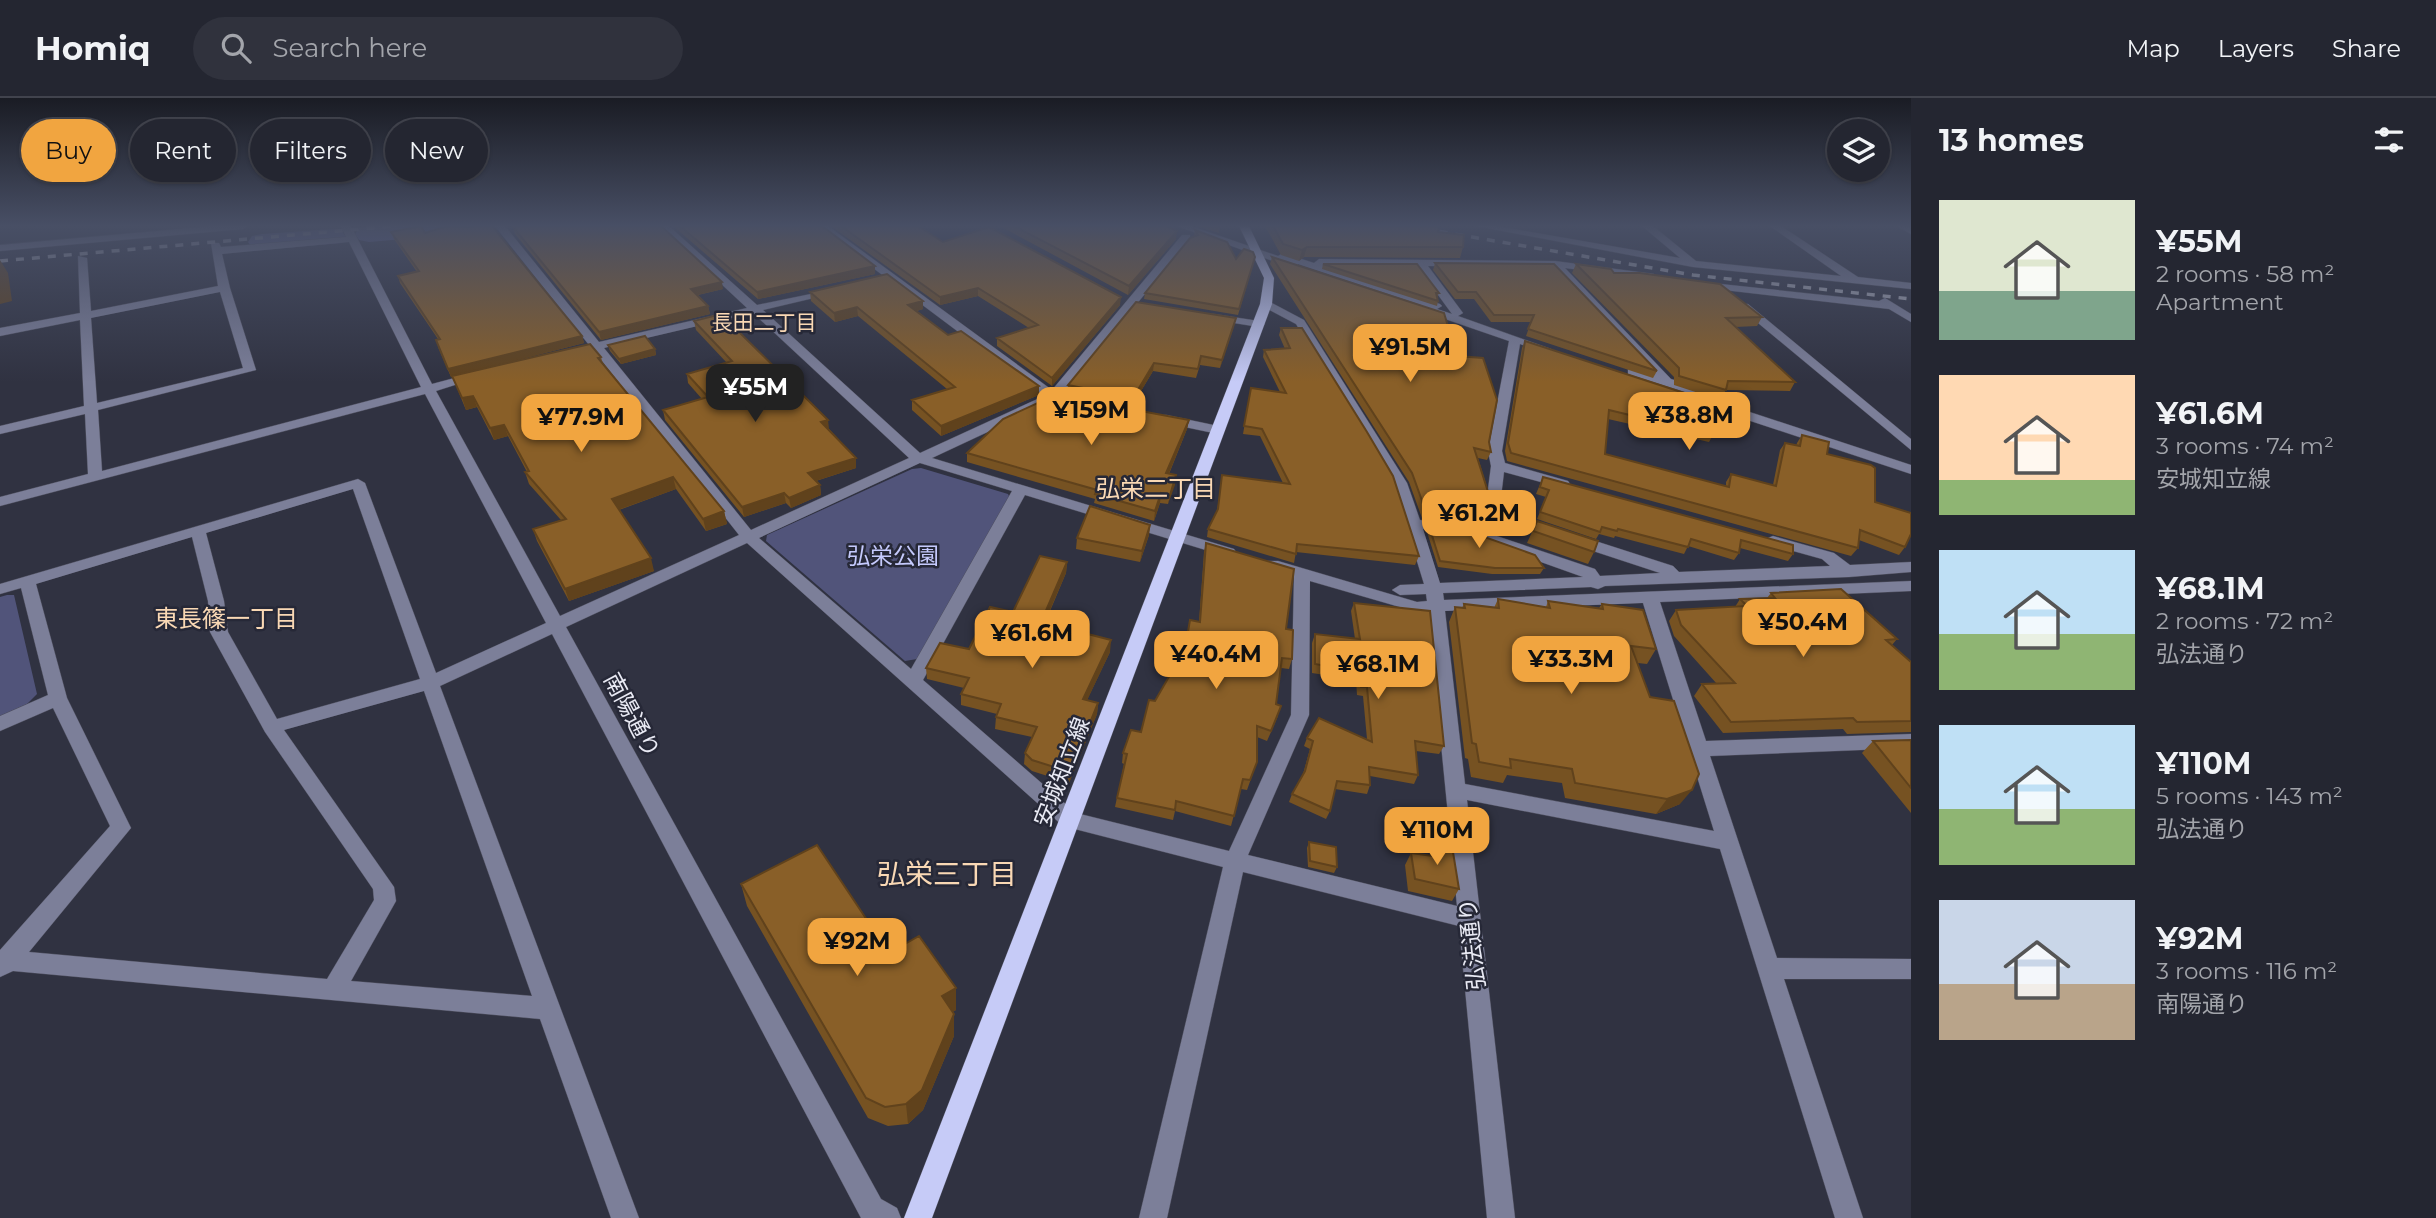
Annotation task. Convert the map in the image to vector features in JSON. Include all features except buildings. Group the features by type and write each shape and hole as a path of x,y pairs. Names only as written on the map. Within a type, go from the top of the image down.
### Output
{"main road":[{"name":"安城知立線","path":"918,1218 1259,324 1266,304 1269,278"}],"street":[{"path":"84,278 95,476"},
{"path":"0,430 250,370 222,278"},
{"name":"南陽通り","path":"373,278 428,388 871,1209 887,1218"},
{"path":"542,278 748,536 1070,820 1234,863 1469,919"},
{"path":"720,278 918,458 1418,607 1436,597 1596,581 1911,567"},
{"path":"894,278 1054,397 1081,403"},
{"path":"272,727 432,682 1054,397 1148,278"},
{"path":"1333,278 1559,350 1351,278"},
{"path":"1431,278 1457,313"},
{"path":"1569,278 1668,382"},
{"path":"1711,278 1911,446"},
{"path":"1823,278 1911,286"},
{"path":"1852,278 1911,319"},
{"path":"1684,282 1911,310"},
{"path":"0,332 224,288"},
{"path":"571,353 841,288"},
{"path":"1118,297 1143,305"},
{"name":"弘法通り","path":"1266,304 1294,318 1307,333 1400,483 1436,597 1501,1218"},
{"path":"1194,314 1259,324"},
{"path":"1506,544 1494,497 1498,466 1495,450 1514,343"},
{"path":"1911,462 1668,382 1619,370 1911,470"},
{"path":"0,502 495,371"},
{"path":"1149,416 1218,430"},
{"path":"1498,466 1577,488"},
{"path":"0,589 358,483 625,1218"},
{"path":"913,681 1021,489"},
{"path":"1499,515 1667,570 1690,596"},
{"path":"1414,524 1462,529 1589,573 1612,600"},
{"path":"198,531 216,601 219,632 272,727 383,887 384,901 334,989"},
{"path":"1762,538 1828,556 1872,589"},
{"path":"1153,1218 1234,863 1300,715 1302,574"},
{"path":"3,963 121,828 58,698 27,582"},
{"path":"1400,590 1436,597 1612,600 1904,586 1911,602"},
{"path":"1650,598 1849,1218"},
{"path":"0,724 58,698"},
{"path":"1698,749 1911,741"},
{"path":"1458,791 1726,841"},
{"path":"3,963 548,1009"},
{"path":"1770,968 1911,969"}],"green space":[{"name":"弘栄公園","path":"921,468 1008,494 1010,498 917,659 905,661 766,541 767,535 912,469"},
{"path":"14,595 37,694 27,704 0,716 0,597"}],"railway":[{"path":"1723,278 1911,299"}],"district":[{"name":"長田二丁目","path":"764,322"},
{"name":"弘栄二丁目","path":"1156,488"},
{"name":"東長篠一丁目","path":"226,618"},
{"name":"弘栄三丁目","path":"947,874"}]}
